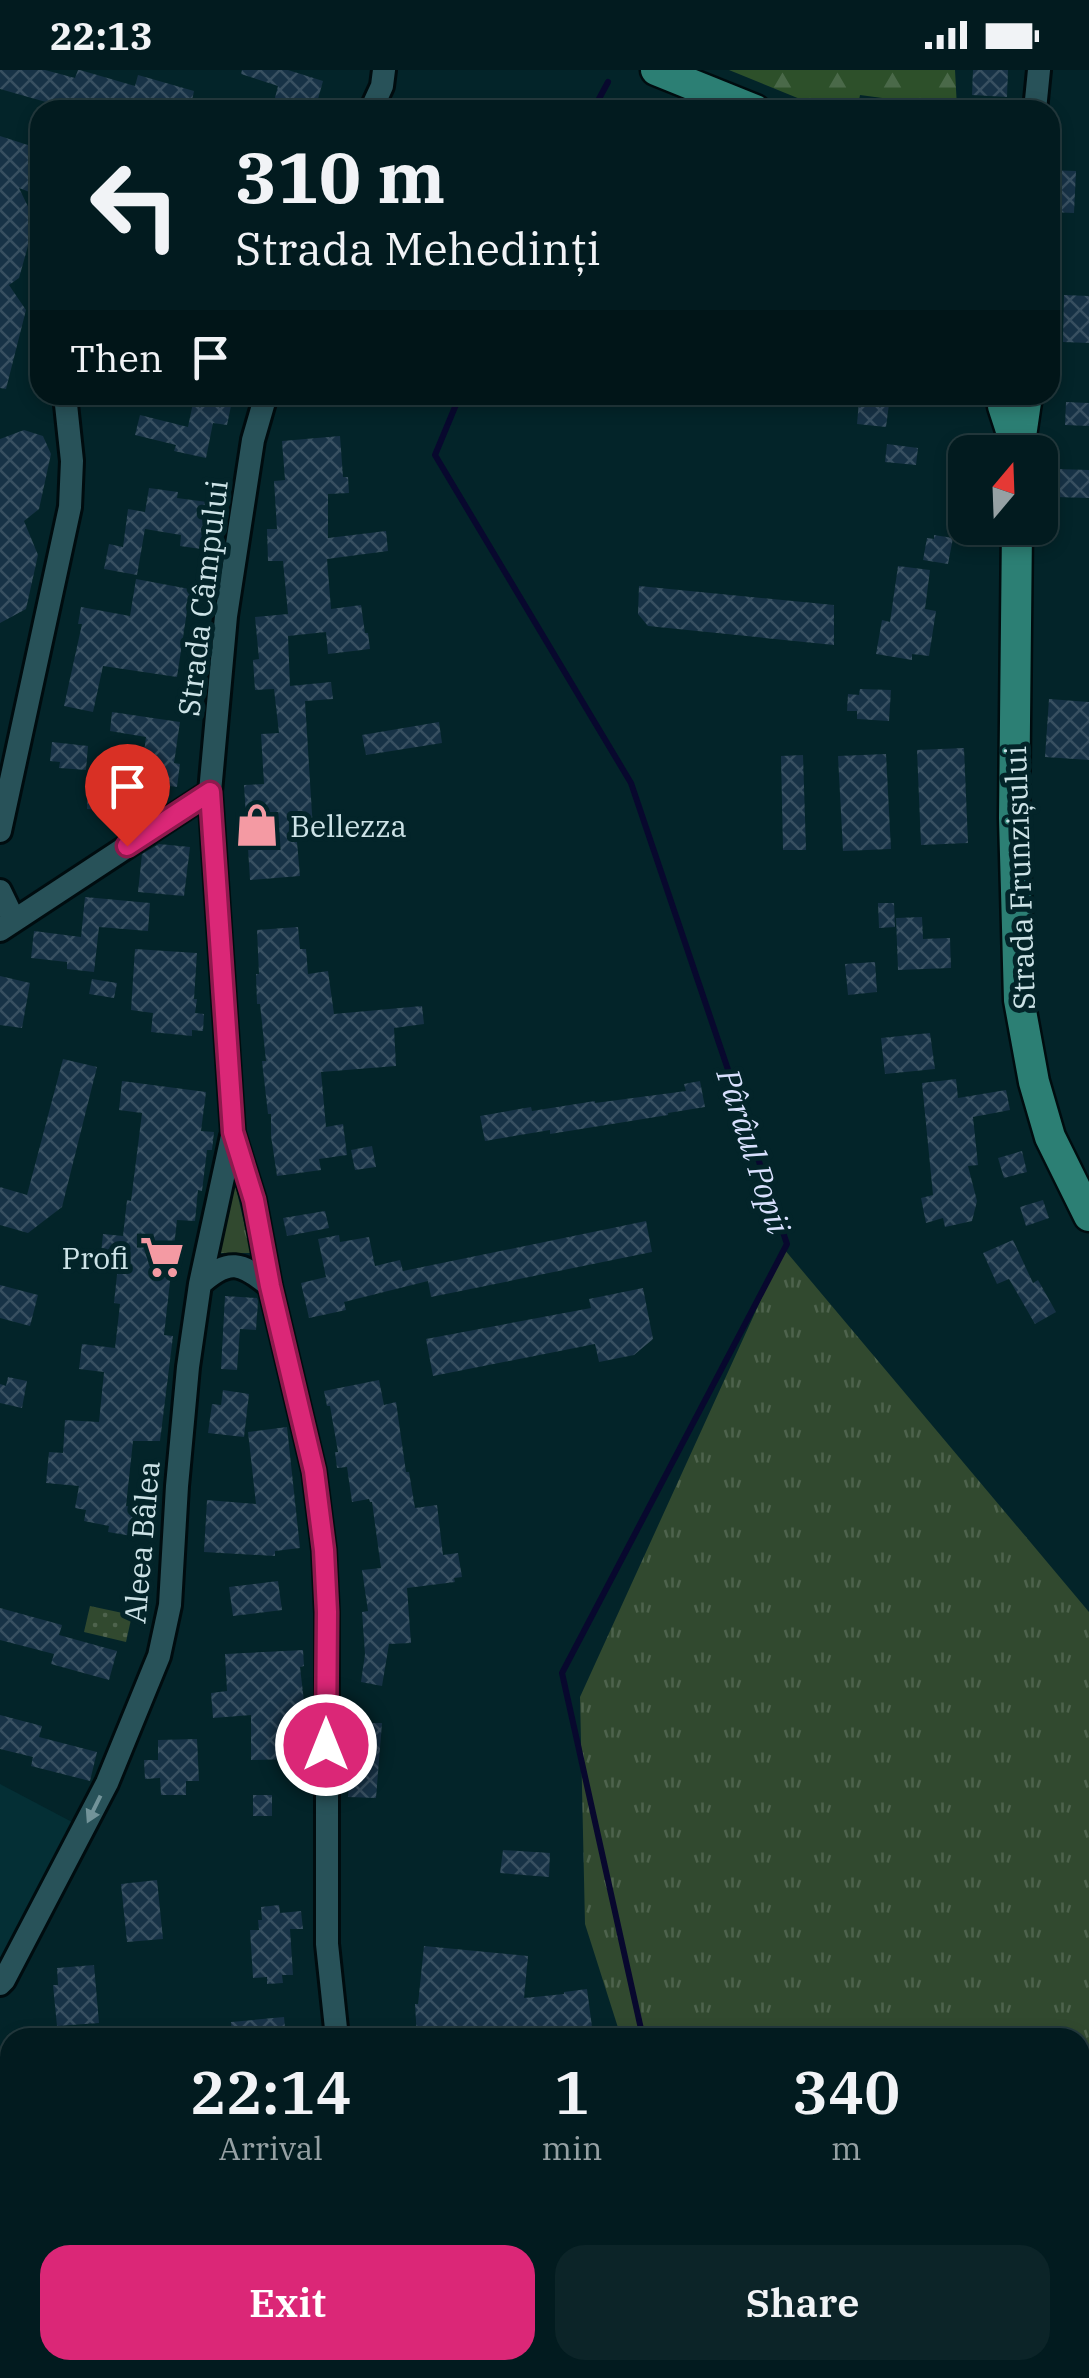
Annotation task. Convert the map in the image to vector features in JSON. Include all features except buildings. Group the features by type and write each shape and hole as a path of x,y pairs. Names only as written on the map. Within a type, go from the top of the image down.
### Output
{"main road":[{"path":"656,70 730,100"},
{"path":"1002,405 1012,435"},
{"path":"1021,435 1025,405"},
{"name":"Strada Frunzișului","path":"1017,545 1014,818 1019,1000 1034,1082 1050,1137 1089,1216"}],"street":[{"path":"1036,100 1038,70"},
{"path":"376,100 387,75"},
{"path":"0,831 70,507 72,461 66,405"},
{"name":"Strada Câmpului","path":"263,405 253,440 226,616 210,792 233,1132 254,1200 314,1471 324,1550 327,1944 336,2028"},
{"path":"0,891 7,925 210,792"},
{"name":"Aleea Bâlea","path":"0,1984 84,1827 134,1720 158,1656 170,1605 188,1367 216,1199 233,1132"},
{"path":"200,1284 218,1268 234,1265 250,1269 270,1286"}],"shaded area":[{"path":"0,1784 72,1822 0,1978"}],"green space":[{"path":"729,70 955,70 957,100 897,100 860,95 859,100 802,100"},
{"path":"233,1175 251,1253 220,1253"},
{"path":"784,1249 1089,1612 1089,2028 618,2028 585,1924 580,1697"},
{"path":"90,1606 132,1615 126,1642 84,1632"}],"waterway":[{"name":"Pârâul Popii","path":"598,100 608,82"},
{"name":"Pârâul Popii","path":"456,405 435,455 631,783 787,1244 562,1673 641,2028"}],"place":[{"name":"Bellezza","path":"257,825"},
{"name":"Profi","path":"162,1257"}],"route":[{"path":"127,846 210,792 233,1132 254,1200 314,1471 324,1550 326,1745"}]}
